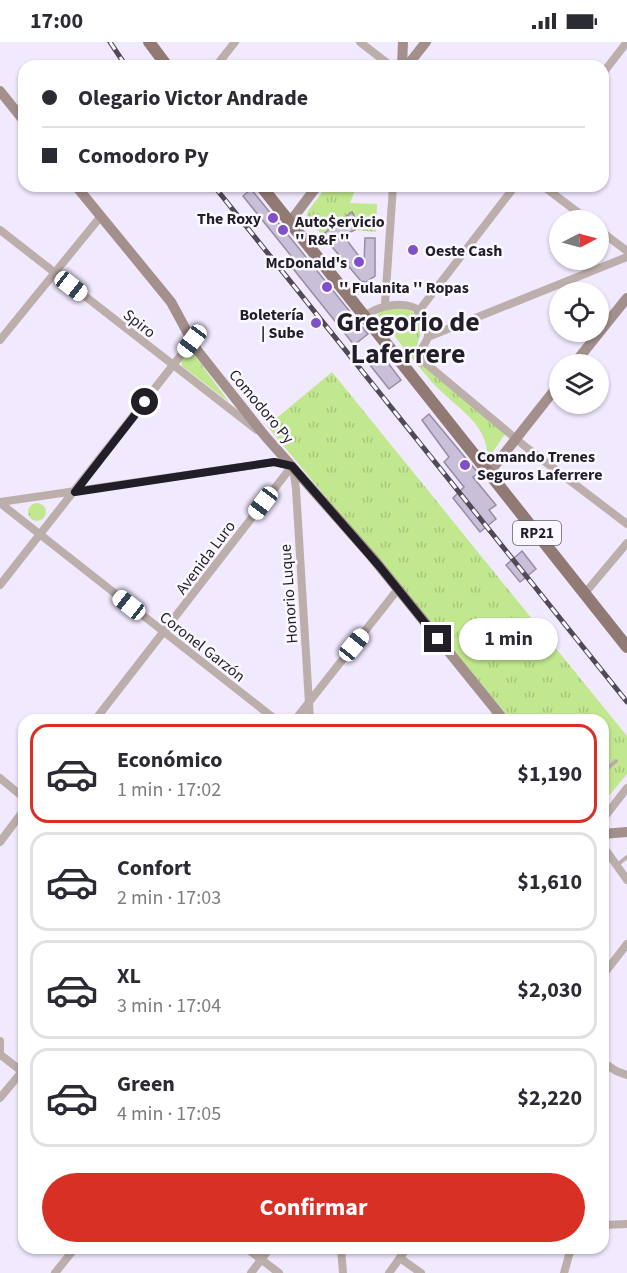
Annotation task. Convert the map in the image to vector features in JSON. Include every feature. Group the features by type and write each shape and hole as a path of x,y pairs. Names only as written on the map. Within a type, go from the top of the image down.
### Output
{"main road":[{"path":"149,42 162,60"},
{"path":"402,60 403,42"},
{"path":"412,60 426,42"},
{"path":"0,91 18,114"},
{"name":"Comodoro Py","path":"81,192 171,302 192,341 265,436 398,590 495,714"},
{"name":"RP21","path":"266,192 627,647"},
{"path":"290,222 312,192"},
{"path":"582,354 627,298"},
{"path":"489,474 549,397"},
{"path":"609,834 627,832"}],"street":[{"path":"221,60 235,42"},
{"path":"360,42 383,60"},
{"path":"609,65 627,42"},
{"path":"385,304 393,192"},
{"path":"418,312 510,192"},
{"path":"551,192 575,210"},
{"path":"0,340 101,216"},
{"name":"Spiro","path":"0,230 265,436"},
{"path":"609,237 627,251"},
{"path":"428,337 627,257"},
{"path":"365,316 385,304 401,303 418,312 424,319 428,337 420,353 423,361 516,438 627,524"},
{"path":"0,585 192,341"},
{"path":"0,503 274,462 292,466"},
{"name":"Avenida Luro","path":"100,714 292,466"},
{"name":"Honorio Luque","path":"292,466 296,489 310,714"},
{"name":"Coronel Garzón","path":"0,503 268,714"},
{"path":"585,593 627,543"},
{"path":"299,714 398,590"},
{"path":"0,778 18,793"},
{"path":"609,811 627,788"},
{"path":"0,842 18,818"},
{"path":"609,855 627,880"},
{"path":"609,967 627,944"},
{"path":"0,1041 1,1056 18,1068"},
{"path":"609,1066 627,1075"},
{"path":"0,1098 18,1077"},
{"path":"609,1225 627,1224"},
{"path":"55,1273 70,1254"},
{"path":"254,1254 279,1273"},
{"path":"251,1273 266,1254"},
{"path":"341,1254 343,1273"},
{"path":"389,1273 403,1254"},
{"path":"564,1273 570,1254"},
{"path":"400,1258 421,1273"}],"lane":[{"path":"609,767 616,761"},
{"path":"616,865 627,857"}],"green space":[{"path":"322,192 354,192 350,203 377,204 376,232 355,230 355,218 352,212 322,235 307,216 308,211"},
{"path":"402,307 419,318 421,331 416,352 417,359 505,434 492,453 487,451 480,430 473,421 430,380 377,314 386,308"},
{"path":"188,352 192,352 229,402 182,366 181,360"},
{"path":"332,372 627,736 627,774 609,796 609,714 506,714 267,426"},
{"path":"37,503 43,506 46,512 43,518 37,521 31,518 28,512 31,506"}],"building":[{"path":"248,192 253,192 368,334 354,345 287,261 292,257 243,196"},
{"path":"352,212 355,218 355,230 343,235 364,263 365,238 375,238 375,276 366,282 361,281 322,235"},
{"path":"382,355 401,380 389,389 370,365"},
{"path":"429,414 478,473 473,477 496,505 489,510 496,519 480,532 453,498 464,487 444,462 449,457 422,420"},
{"path":"522,551 536,569 520,582 506,565"}],"railway":[{"path":"110,42 122,60"},
{"path":"219,192 627,702"}],"place":[{"name":"The Roxy","path":"273,218"},
{"name":"Auto$ervicio '' R&F ''","path":"283,230"},
{"name":"Oeste Cash","path":"413,250"},
{"name":"McDonald's","path":"359,262"},
{"name":"'' Fulanita '' Ropas","path":"327,287"},
{"name":"Boletería | Sube","path":"316,323"},
{"name":"Comando Trenes Seguros Laferrere","path":"465,465"}],"district":[{"name":"Gregorio de Laferrere","path":"408,337"}],"route":[{"path":"145,402 75,492 274,462 292,466 380,567 438,639"}]}
